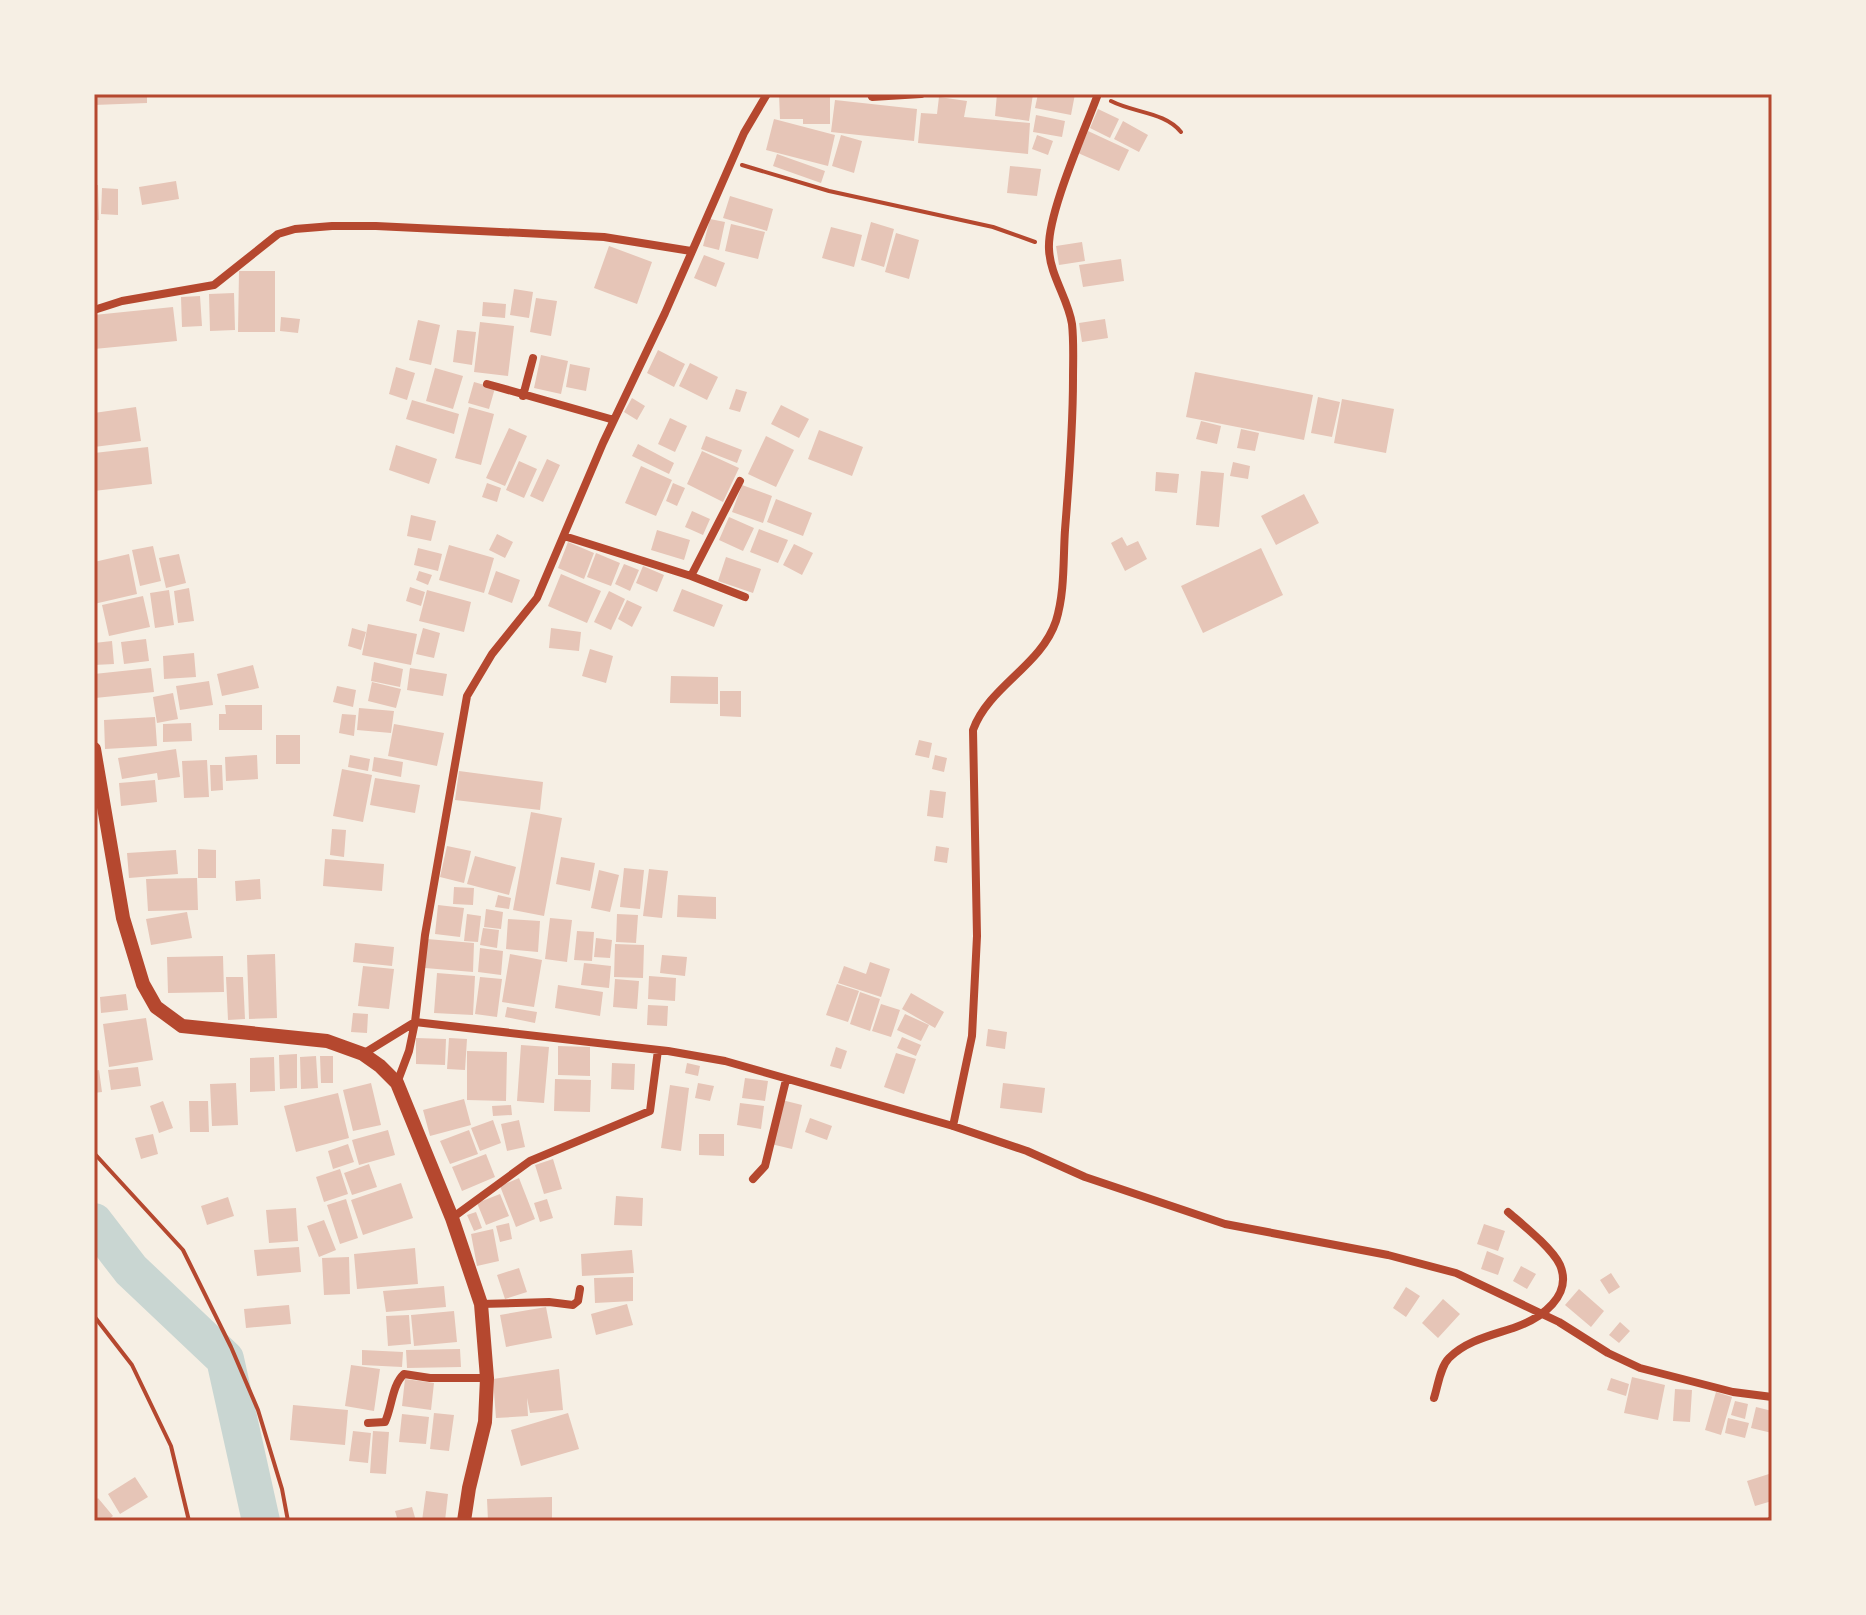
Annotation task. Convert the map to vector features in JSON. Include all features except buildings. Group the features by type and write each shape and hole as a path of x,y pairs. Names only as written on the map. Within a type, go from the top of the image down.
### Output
{"street":[{"path":"397,1083 409,1051 415,1022 425,935 467,696 492,654 537,598 731,161 767,94"},
{"path":"871,94 872,97 921,94"},
{"path":"953,1126 972,1036 977,846 973,730 980,711 1043,645 1056,621 1062,581 1073,413 1072,324 1053,273 1048,248 1054,218 1098,94"},
{"path":"94,310 122,301 214,285 278,234 295,229 362,226 604,237 691,251"},
{"path":"523,396 533,358"},
{"path":"487,384 614,420"},
{"path":"691,576 740,481"},
{"path":"564,536 691,576 745,597"},
{"path":"94,749 123,918 143,984 156,1007 182,1026 327,1041 363,1054 397,1083 452,1218 481,1304 487,1378 485,1422 464,1521"},
{"path":"363,1054 415,1022 658,1050 725,1061 953,1126 1027,1151 1085,1177 1225,1224 1388,1255 1456,1273 1640,1368 1688,1382 1772,1397"},
{"path":"452,1218 530,1161 650,1111 658,1050"},
{"path":"753,1179 765,1166 786,1080"},
{"path":"1434,1398 1444,1364 1449,1358 1484,1337 1542,1315 1559,1295 1563,1281 1554,1256 1508,1212"},
{"path":"481,1304 549,1302 573,1305 578,1301 580,1289"},
{"path":"368,1423 385,1422 397,1381 404,1374 430,1378 487,1378"}],"path":[{"path":"1098,94 1137,112 1173,122 1181,132"},
{"path":"731,161 829,191 993,227 1048,248"},
{"path":"94,1153 183,1250 258,1410 282,1489 288,1521"},
{"path":"94,1316 132,1365 171,1446 189,1521"}],"waterway":[{"path":"94,1222 131,1270 225,1359 261,1521"}]}
